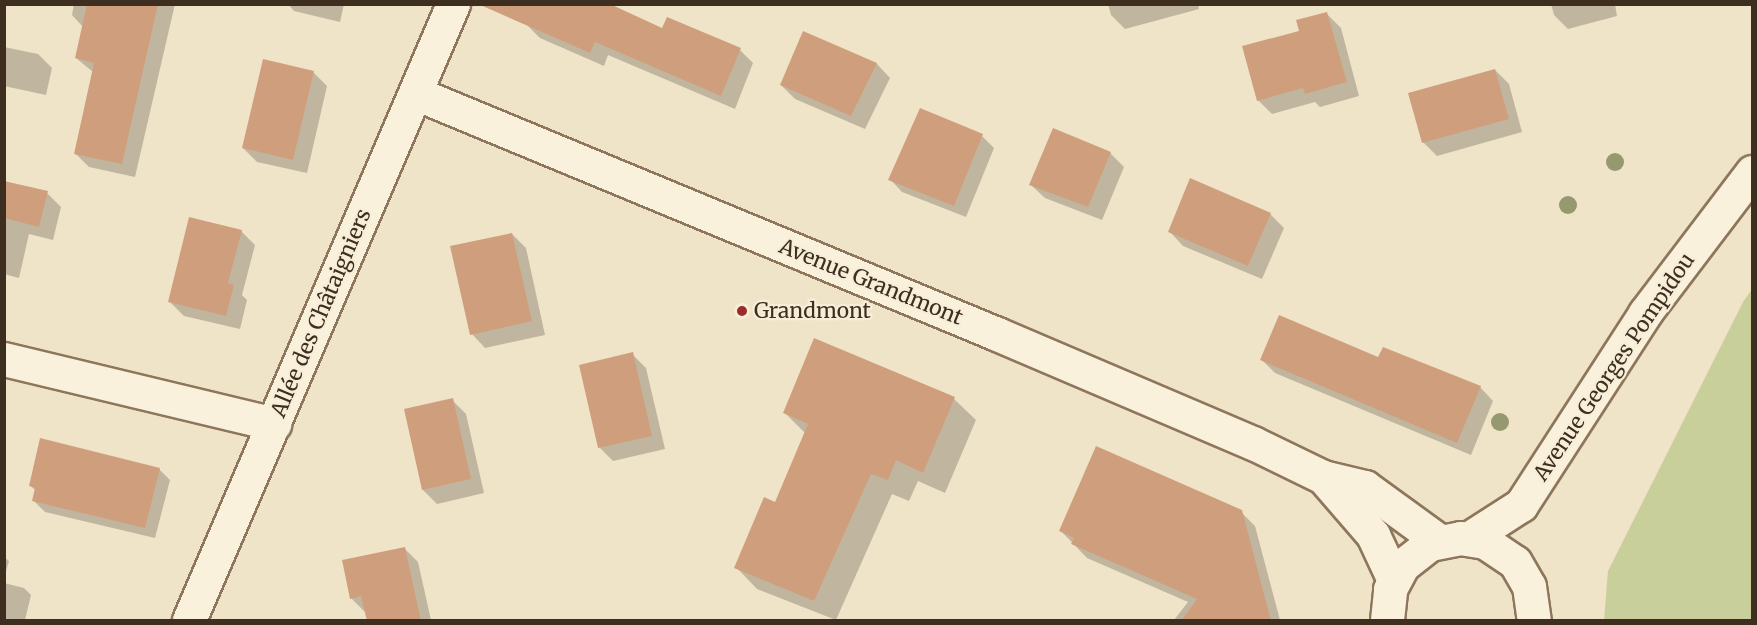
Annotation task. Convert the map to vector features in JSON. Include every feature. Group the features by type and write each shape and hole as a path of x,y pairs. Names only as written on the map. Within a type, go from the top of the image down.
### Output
{"street":[{"name":"Allée des Châtaigniers","path":"189,621 453,4"},
{"name":"Avenue Grandmont","path":"415,93 997,334 1253,443 1323,477 1365,487 1453,540"},
{"name":"Avenue Georges Pompidou","path":"1387,621 1388,597 1394,580 1402,565 1415,553 1453,540 1521,505 1645,313 1752,172"},
{"path":"4,359 274,424"},
{"name":"Avenue Grandmont","path":"1323,477 1373,535 1394,580"},
{"path":"1520,569 1521,505"},
{"path":"1453,540 1485,542 1501,550 1520,569 1532,596 1534,621"}],"green space":[{"path":"1752,289 1752,620 1604,620 1608,571 1743,302"}],"building":[{"path":"87,4 158,4 122,164 74,154 94,63 75,58"},
{"path":"478,4 610,4 662,28 667,17 741,48 721,96 595,42 590,53"},
{"path":"1327,12 1347,82 1305,94 1303,88 1257,101 1242,46 1299,31 1296,20"},
{"path":"803,31 877,63 851,116 780,85"},
{"path":"263,59 314,71 293,160 242,148"},
{"path":"1495,69 1509,119 1422,143 1408,93"},
{"path":"920,108 983,134 954,206 888,180"},
{"path":"1053,128 1111,152 1088,207 1029,185"},
{"path":"1190,178 1271,213 1248,266 1168,232"},
{"path":"4,181 48,191 39,227 4,218"},
{"path":"189,217 242,230 228,283 234,285 226,316 168,302"},
{"path":"512,233 532,321 470,335 450,246"},
{"path":"1279,315 1378,357 1383,347 1481,386 1457,443 1260,360"},
{"path":"814,338 955,397 923,473 896,460 888,480 871,474 814,601 734,568 764,497 775,502 808,424 783,413"},
{"path":"633,352 652,436 598,448 579,365"},
{"path":"453,398 471,479 422,490 404,409"},
{"path":"40,438 160,468 145,528 32,501 35,488 29,486"},
{"path":"1096,446 1242,510 1271,621 1181,621 1197,599 1071,544 1074,538 1059,531"},
{"path":"405,547 421,621 367,621 361,596 350,599 342,560"}],"place":[{"name":"Grandmont","path":"742,311"}]}
